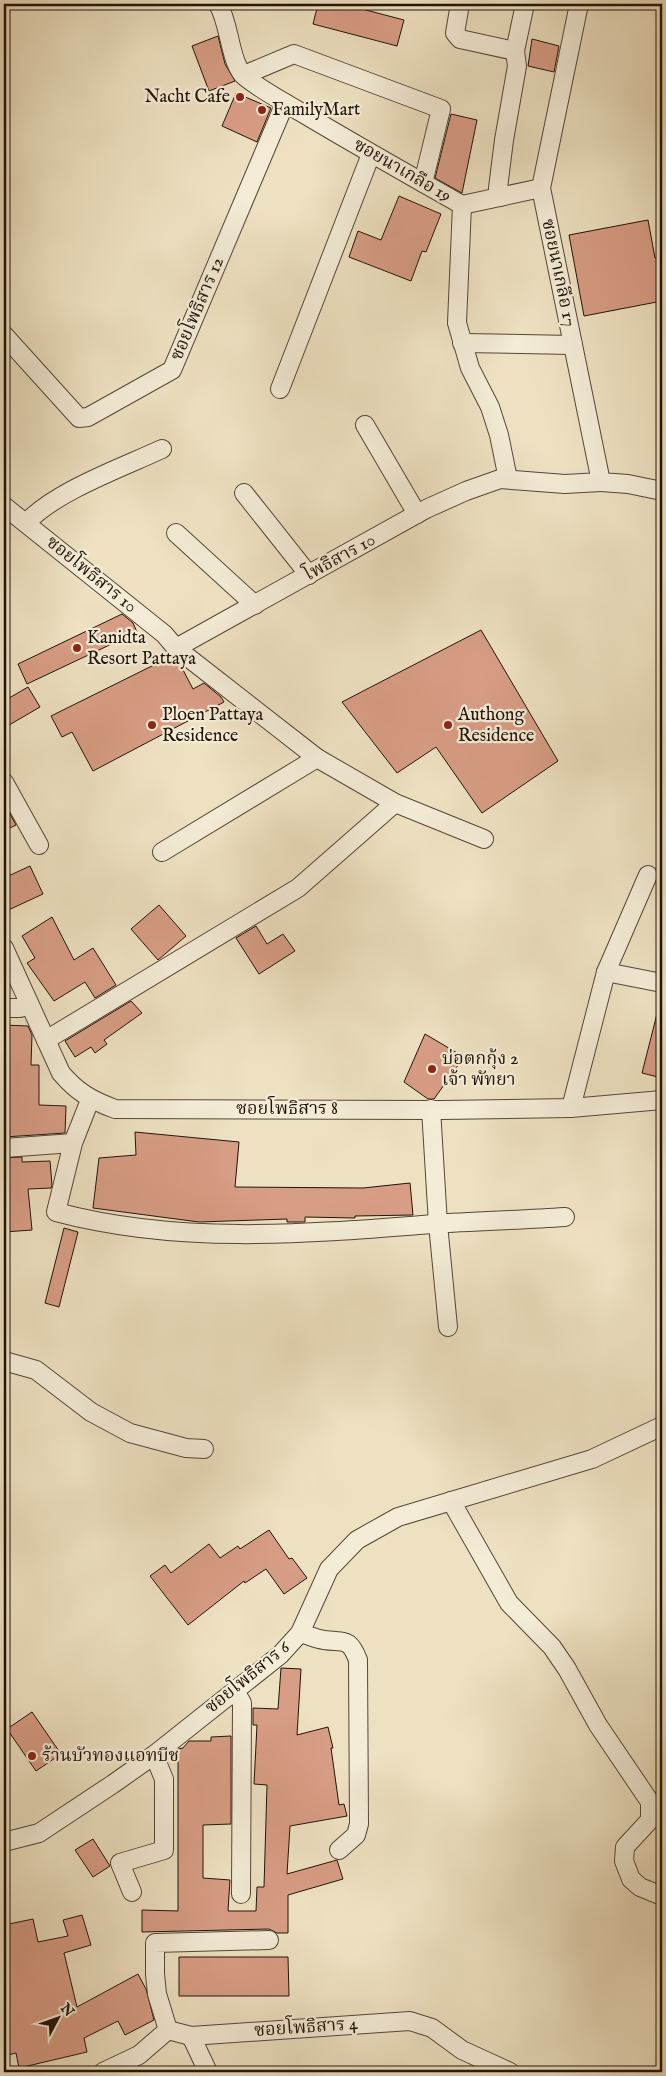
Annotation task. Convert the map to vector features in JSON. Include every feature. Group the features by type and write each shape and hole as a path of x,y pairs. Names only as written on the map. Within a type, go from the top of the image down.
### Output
{"street":[{"path":"218,4 224,14 236,60 244,75 294,54 441,109 422,183"},
{"path":"460,4 455,32 460,39 515,51"},
{"path":"500,197 498,188 504,140 517,66 515,51 525,4"},
{"name":"ซอยนาเกลือ 17","path":"580,4 541,188 601,482"},
{"name":"ซอยนาเกลือ 19","path":"244,75 285,103 462,205 457,323 470,368 490,407 499,435 508,479"},
{"name":"ซอยโพธิสาร 12","path":"4,335 79,418 88,417 172,370 285,103"},
{"path":"280,389 371,154"},
{"path":"462,205 541,188"},
{"path":"462,343 573,345"},
{"path":"365,425 417,514"},
{"path":"26,524 35,514 58,498 162,449"},
{"name":"โพธิสาร 10","path":"176,648 417,514 491,481 508,479 566,484 601,482"},
{"path":"601,482 628,484 662,491"},
{"path":"244,493 309,575"},
{"name":"ซอยโพธิสาร 10","path":"4,506 157,628 176,648 317,758 395,803 484,840"},
{"path":"176,533 255,605"},
{"path":"162,852 317,758"},
{"path":"4,782 39,845"},
{"path":"46,1040 298,888 395,803"},
{"path":"571,1108 606,972 648,875"},
{"name":"ซอยโพธิสาร 8","path":"4,948 61,1073 74,1088 90,1100 114,1109 571,1108 662,1100"},
{"path":"606,972 662,983"},
{"path":"4,1008 20,1008 29,1005"},
{"path":"90,1100 73,1143 56,1212 89,1221 184,1234 303,1234 438,1224 565,1218"},
{"path":"431,1109 438,1224 448,1327"},
{"path":"4,1148 73,1143"},
{"path":"4,1362 36,1370 91,1412 130,1433 186,1448 204,1449"},
{"name":"ซอยโพธิสาร 6","path":"4,1842 39,1833 154,1755 280,1655 300,1633 330,1569 357,1540 398,1517 592,1459 662,1426"},
{"path":"451,1501 509,1603 552,1647 567,1669 598,1725 650,1802 650,1820 625,1847 624,1860 631,1879 640,1887 662,1896"},
{"path":"300,1633 324,1640 344,1640 353,1648 358,1660 359,1824 356,1835 339,1850"},
{"path":"235,1690 242,1703 241,1894"},
{"path":"132,1892 120,1863 164,1850 164,1779 154,1755"},
{"path":"103,2072 139,2055 168,2030 157,1994 155,1943 269,1940"},
{"name":"ซอยโพธิสาร 4","path":"168,2030 191,2036 410,2021 432,2028 462,2050 510,2072"},
{"path":"191,2036 208,2072"}],"building":[{"path":"318,4 343,4 404,20 397,46 313,24"},
{"path":"218,36 225,64 235,81 209,91 192,46"},
{"path":"532,39 559,46 554,72 528,66"},
{"path":"236,93 271,108 257,142 222,126"},
{"path":"451,114 477,120 462,193 435,178"},
{"path":"399,196 441,214 426,252 422,251 411,281 349,257 358,231 381,240"},
{"path":"648,220 655,258 662,257 662,301 584,316 569,235"},
{"name":"Kanidta Resort Pattaya","path":"122,614 133,623 137,632 27,684 18,664"},
{"name":"Authong Residence","path":"481,630 558,761 482,813 436,747 397,773 342,702"},
{"path":"170,657 181,666 193,689 204,683 221,697 224,702 93,771 72,732 62,737 51,716"},
{"path":"28,687 40,707 4,728 4,701"},
{"path":"4,803 16,825 4,831"},
{"path":"30,866 43,894 4,912 4,878"},
{"path":"159,905 186,936 158,960 131,929"},
{"path":"52,917 74,960 93,948 116,985 95,998 85,982 54,1001 27,963 35,958 22,936"},
{"path":"256,926 267,944 283,934 295,951 259,974 236,938"},
{"path":"131,1001 142,1013 104,1040 107,1044 95,1053 91,1047 75,1057 65,1041"},
{"path":"658,1010 662,1011 662,1078 642,1073"},
{"path":"4,1025 28,1026 32,1035 31,1065 39,1065 39,1105 66,1106 65,1133 4,1137"},
{"name":"บ่อตกกุ้ง 2 เจ้า พัทยา","path":"425,1034 464,1057 434,1099 428,1099 404,1082"},
{"path":"135,1132 239,1142 235,1187 363,1188 410,1183 413,1215 355,1216 355,1218 305,1217 305,1222 287,1222 287,1219 199,1222 93,1208 99,1158 136,1155"},
{"path":"22,1157 22,1162 50,1161 52,1185 51,1188 28,1189 32,1230 4,1232 4,1158"},
{"path":"64,1228 78,1232 59,1307 45,1303"},
{"path":"269,1530 289,1559 292,1558 307,1578 284,1594 266,1569 245,1583 244,1581 188,1625 150,1576 165,1565 171,1573 209,1544 220,1558 238,1546 240,1549"},
{"path":"281,1668 301,1669 297,1735 328,1727 333,1748 331,1748 339,1805 344,1804 347,1816 290,1826 287,1874 337,1860 343,1879 288,1895 288,1933 277,1933 269,1929 142,1932 142,1910 178,1911 178,1749 183,1748 189,1741 211,1741 211,1737 231,1736 231,1824 203,1825 203,1878 230,1880 228,1911 256,1911 257,1887 264,1887 267,1785 254,1784 257,1725 253,1725 253,1708 278,1709"},
{"path":"32,1712 61,1754 36,1771 7,1729"},
{"path":"93,1839 110,1866 93,1877 75,1850"},
{"path":"82,1915 91,1945 64,1953 77,2007 138,1974 146,1989 154,2020 125,2035 118,2021 84,2038 87,2052 19,2068 16,2053 4,2056 4,1925 33,1919 38,1942 68,1936 63,1920"},
{"path":"179,1957 288,1957 289,1996 179,1996"}],"place":[{"name":"Nacht Cafe","path":"240,97"},
{"name":"FamilyMart","path":"262,110"},
{"name":"Kanidta Resort Pattaya","path":"77,648"},
{"name":"Ploen Pattaya Residence","path":"152,725"},
{"name":"Authong Residence","path":"448,725"},
{"name":"บ่อตกกุ้ง 2 เจ้า พัทยา","path":"432,1069"},
{"name":"ร้านบัวทองแอทบีช","path":"32,1756"}]}
